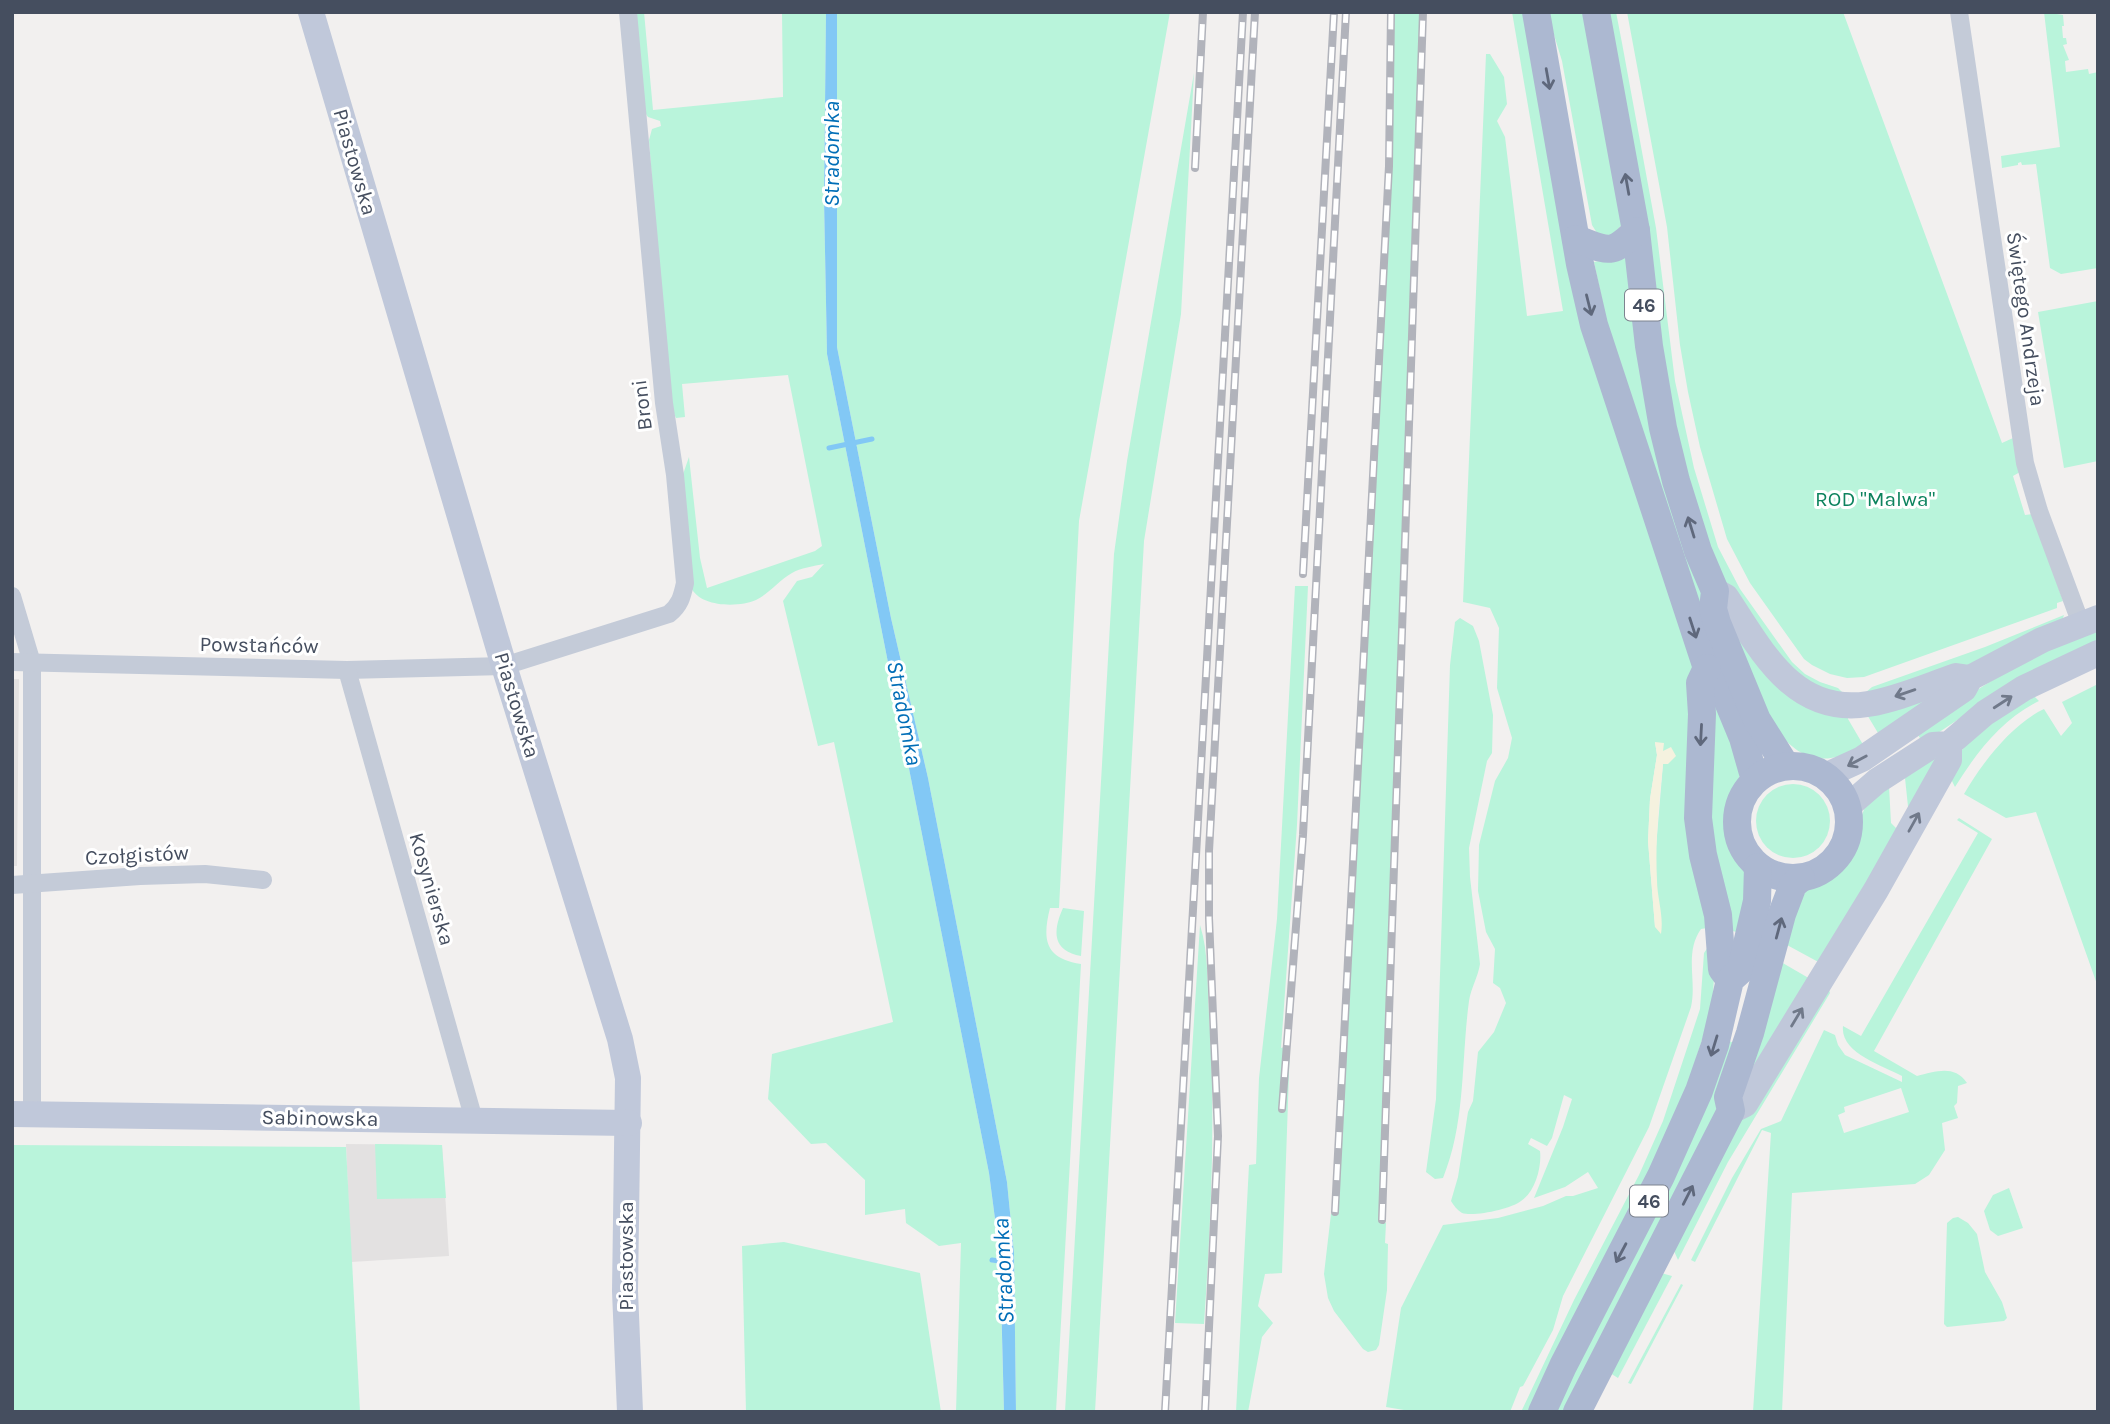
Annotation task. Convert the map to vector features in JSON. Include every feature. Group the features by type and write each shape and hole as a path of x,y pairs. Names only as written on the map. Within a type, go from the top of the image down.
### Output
{"main road":[{"name":"46","path":"1536,12 1586,294 1600,344 1707,668 1719,680 1743,738 1755,780"},
{"name":"46","path":"1596,12 1636,231 1649,346 1663,428 1676,481 1698,551 1715,591 1713,609 1749,702 1765,736 1786,766"},
{"path":"1576,239 1608,250 1617,249 1636,231"},
{"path":"1707,668 1700,683 1702,714 1698,818 1703,855 1718,915 1722,970 1730,980"},
{"path":"1786,766 1807,768 1825,776 1838,789 1847,807 1849,826 1840,853 1827,867 1801,878 1774,876 1758,867 1741,845 1736,826 1742,797 1755,780 1774,769 1786,766"},
{"name":"46","path":"1542,1412 1673,1152 1715,1045 1730,980 1741,970 1757,901 1758,867"},
{"name":"46","path":"1577,1412 1731,1111 1728,1097 1750,1033 1782,914 1793,885 1801,878"}],"street":[{"name":"Piastowska","path":"311,12 504,666 620,1039 628,1078 625,1291 630,1412"},
{"name":"Broni","path":"504,666 668,614 682,599 685,583 675,475 663,390 628,12"},
{"name":"Świętego Andrzeja","path":"1959,12 2025,463 2039,511 2089,621"},
{"path":"1715,591 1726,597 1786,680 1804,693 1824,702 1867,704 1956,676 1970,678"},
{"path":"12,596 32,663 31,886 22,1115"},
{"path":"1825,776 1875,750 1964,689 1970,678 2042,640 2089,621"},
{"path":"1847,807 1877,781 1933,744 1948,744 1985,713 2024,688 2098,653"},
{"name":"Powstańców","path":"12,662 347,670 504,666"},
{"name":"Kosynierska","path":"347,670 474,1120"},
{"path":"1731,1111 1745,1104 1876,890 1949,760 1948,744"},
{"name":"Czołgistów","path":"12,885 205,874 263,880"},
{"name":"Sabinowska","path":"22,1115 629,1123"}],"shaded area":[{"path":"12,679 19,679 17,866 12,866"},
{"path":"346,1144 442,1145 449,1256 351,1262"}],"green space":[{"path":"634,12 644,12 653,110 783,97 782,12 826,12 824,199 827,354 989,1173 1000,1257 992,1258 991,1262 1000,1264 1004,1412 956,1412 961,1243 939,1246 906,1223 905,1209 865,1215 865,1180 826,1143 811,1144 768,1099 772,1054 893,1022 834,742 818,746 783,601 797,581 812,577 824,564 795,571 761,597 748,603 730,605 710,602 695,594 691,587 681,480 689,457 700,558 707,588 815,551 822,546 788,375 682,384 685,417 676,418 669,403 649,140 652,129 661,126 660,121 648,117 640,105"},
{"path":"837,12 1170,12 1079,521 1059,908 1050,908 1046,929 1053,952 1081,964 1056,1412 1016,1412 1014,1253 1007,1182 928,778 891,618 837,347"},
{"path":"1393,12 1421,12 1379,1222 1386,1223 1387,1290 1379,1345 1376,1350 1368,1352 1334,1311 1328,1298 1324,1274 1331,1214 1338,1214 1393,127"},
{"path":"1512,12 1526,12 1693,667 1713,927 1701,929 1696,938 1692,957 1691,1007 1649,1127 1563,1296 1553,1330 1520,1387 1510,1412 1416,1412 1386,1407 1401,1308 1443,1225 1498,1218 1598,1188 1588,1172 1565,1187 1534,1198 1572,1099 1564,1095 1552,1138 1547,1146 1531,1138 1528,1144 1540,1151 1540,1157 1539,1171 1526,1197 1509,1207 1475,1214 1462,1213 1451,1201 1458,1177 1468,1112 1473,1101 1478,1052 1494,1032 1506,1003 1500,988 1493,983 1495,949 1486,932 1478,891 1479,845 1495,781 1508,758 1512,738 1497,688 1499,628 1490,608 1463,602 1486,54 1490,54 1504,77 1507,104 1497,121 1505,137 1527,316 1563,311","holes":["1655,742 1668,764 1663,764 1656,848 1655,927 1648,841 1650,799 1657,755"]},
{"path":"1547,12 1586,12 1624,222 1612,236 1597,233 1592,225 1562,61"},
{"path":"1606,12 1616,12 1656,228 1675,381 1694,468 1718,547 1740,589 1792,662 1805,674 1838,688 1844,694 1800,684 1721,577 1683,470"},
{"name":"ROD \"Malwa\"","path":"1627,12 1843,12 2002,443 2013,438 2020,472 2013,476 2025,515 2033,514 2063,601 2057,603 2057,608 1864,677 1847,678 1830,674 1804,659 1750,583 1727,539 1700,447 1680,345 1667,227"},
{"path":"2044,12 2063,15 2063,38 2066,38 2067,44 2063,45 2069,60 2065,61 2066,72 2088,69 2089,74 2098,72 2098,268 2061,274 2050,268 2036,164 2022,165 2021,162 2002,168 2001,156 2060,147"},
{"path":"1194,73 1181,314 1144,541 1095,1412 1065,1412 1114,554 1127,461"},
{"path":"1625,256 1707,610 1707,640 1616,366 1594,262"},
{"path":"2098,301 2098,461 2064,468 2038,312"},
{"path":"1295,586 1308,586 1297,825 1281,1048 1290,1045 1282,1273 1265,1274 1258,1306 1273,1323 1262,1337 1248,1412 1236,1412 1249,1165 1256,1164 1259,1078 1277,919"},
{"path":"1717,601 1766,666 1847,711 1848,719 1865,748 1826,759 1806,755 1786,741 1775,729"},
{"path":"2064,615 2062,621 1966,666 1865,693 1872,687 1985,647"},
{"path":"1460,618 1473,626 1479,641 1493,715 1492,753 1487,761 1469,848 1480,964 1469,1001 1456,1135 1443,1178 1435,1179 1426,1172 1436,1099 1450,665 1455,622"},
{"path":"2098,628 2098,642 2014,682 1923,743 1915,730 2019,663"},
{"path":"1958,681 1881,738 1866,713"},
{"path":"1708,683 1741,769 1729,822 1732,841 1746,870 1743,934 1726,929 1709,856"},
{"path":"2098,684 2098,987 2036,812 2006,818 1964,794 1989,757 2021,724 2044,709 2061,736 2072,723 2062,702"},
{"path":"2032,694 2039,701 2013,717 1991,738 1955,787 1952,781 1954,770 1962,750 1990,723"},
{"path":"1940,749 1909,816 1905,778"},
{"path":"1793,784 1807,787 1819,795 1827,807 1830,821 1827,835 1819,847 1807,855 1793,858 1779,855 1767,847 1759,835 1756,821 1759,807 1767,795 1779,787"},
{"path":"1889,786 1891,823 1901,833 1822,964 1787,945 1788,917 1812,883 1832,871 1846,857 1865,807"},
{"path":"1959,818 1992,839 1874,1051 1917,1076 1950,1071 1962,1077 1967,1083 1958,1086 1957,1103 1954,1106 1958,1118 1942,1123 1945,1150 1929,1175 1915,1184 1792,1193 1782,1412 1753,1412 1771,1133 1762,1130 1695,1262 1691,1260 1732,1178 1761,1129 1781,1121 1824,1030 1835,1035 1845,1055 1902,1082 1902,1076 1855,1051 1848,1044 1843,1026 1861,1036 1978,833 1957,820","holes":["1901,1088 1909,1112 1844,1133 1838,1115 1845,1112 1844,1107"]},
{"path":"1063,908 1084,911 1081,956 1065,950 1057,939 1057,925"},
{"path":"1200,925 1207,970 1212,1092 1211,1208 1204,1324 1175,1323"},
{"path":"1708,947 1715,958 1713,995 1708,1021 1681,1106 1533,1412 1521,1412 1574,1300 1639,1175 1663,1121 1700,1009 1704,953"},
{"path":"1781,962 1812,980 1738,1102"},
{"path":"1823,986 1830,993 1728,1162 1678,1260 1674,1251 1716,1161"},
{"path":"1726,1040 1740,1045 1717,1109 1567,1412 1553,1412"},
{"path":"375,1144 442,1145 446,1198 377,1199"},
{"path":"12,1145 346,1147 360,1412 12,1412"},
{"path":"2009,1188 2023,1228 1998,1236 1990,1230 1984,1211 1993,1195"},
{"path":"1958,1217 1968,1223 1977,1234 1985,1272 2002,1302 2007,1318 2004,1321 1947,1327 1944,1324 1947,1223"},
{"path":"784,1242 920,1273 941,1412 746,1412 742,1246"},
{"path":"1661,1273 1672,1276 1618,1378 1610,1373"},
{"path":"1681,1284 1683,1285 1631,1384 1628,1383"}],"sand":[{"path":"1655,742 1664,743 1663,751 1671,747 1676,756 1668,764 1663,764 1659,808 1657,887 1662,920 1661,934 1655,927 1648,841 1650,799 1657,755"}],"water":[{"path":"826,12 837,12 837,347 891,618 928,778 1007,1182 1014,1253 1016,1412 1004,1412 1000,1257 989,1173 827,354 824,199"}],"waterway":[{"name":"Stradomka","path":"829,448 872,439"},
{"path":"992,1260 1006,1262"}],"railway":[{"path":"1195,168 1203,12"},
{"path":"1165,1412 1243,12"},
{"path":"1205,1412 1218,1136 1209,918 1209,851 1255,12"},
{"path":"1303,574 1334,12"},
{"path":"1282,1109 1303,835 1346,12"},
{"path":"1335,1212 1389,166 1391,12"},
{"path":"1382,1220 1423,12"}]}
